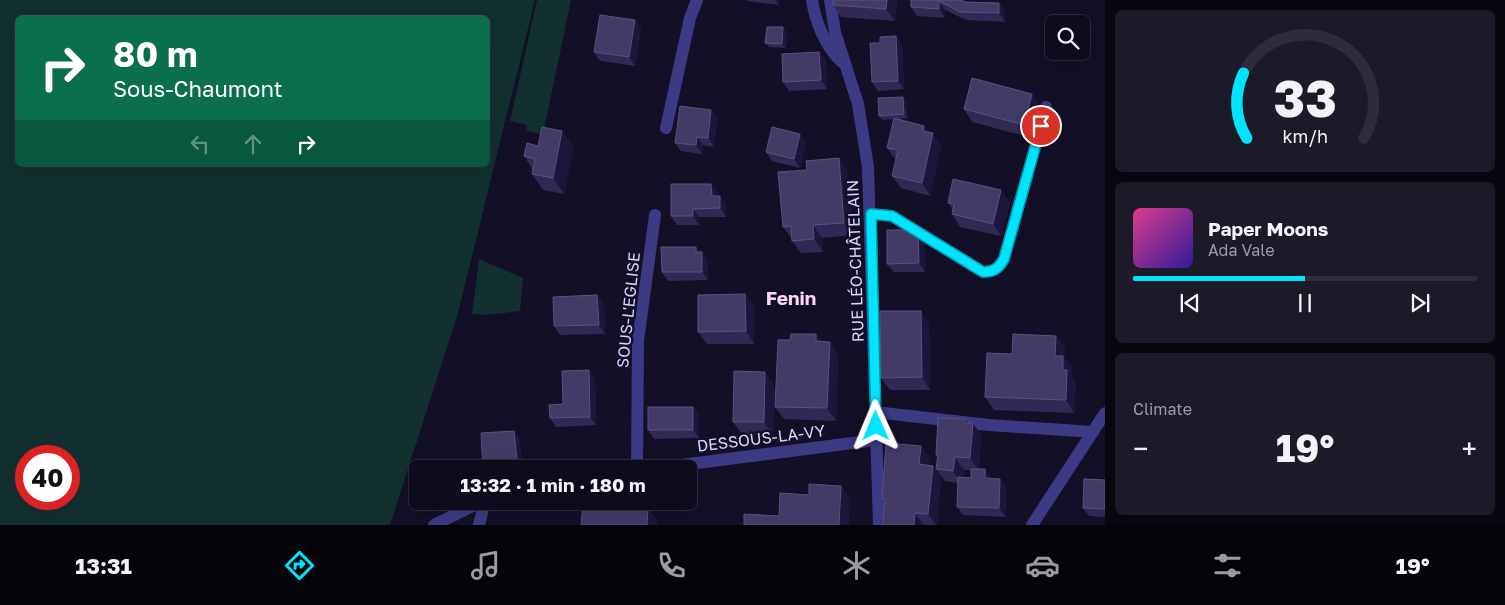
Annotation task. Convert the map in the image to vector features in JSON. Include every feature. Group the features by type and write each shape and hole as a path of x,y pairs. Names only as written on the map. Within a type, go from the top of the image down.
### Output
{"street":[{"path":"666,128 690,18 696,0"},
{"path":"812,0 816,20 834,55 846,65"},
{"name":"RUE LÉO-CHÂTELAIN","path":"830,0 835,32 858,104 868,167 871,214 879,525"},
{"path":"871,214 892,216 983,272 991,272 999,267 1004,259 1046,107"},
{"name":"SOUS-L'EGLISE","path":"637,460 638,341 655,215"},
{"path":"875,412 988,425 1093,432"},
{"path":"1032,525 1104,414"},
{"name":"DESSOUS-LA-VY","path":"697,463 876,440"},
{"path":"434,525 465,510"},
{"path":"479,525 482,510"}],"green space":[{"path":"0,0 535,0 458,313 411,460 409,460 409,466 390,525 0,525"},
{"path":"537,0 571,0 543,134 526,131 527,125 510,121"},
{"path":"479,259 523,278 520,311 487,315 472,314"}],"building":[{"path":"833,0 887,0 886,9 833,5"},
{"path":"911,0 961,0 965,2 999,3 999,13 960,12 939,1 939,9 911,7"},
{"path":"600,15 635,20 629,57 594,52"},
{"path":"767,27 783,27 782,44 765,43"},
{"path":"896,36 898,81 872,82 870,43 880,43 880,37"},
{"path":"819,52 821,80 783,82 782,54"},
{"path":"972,78 1032,94 1024,125 964,109"},
{"path":"903,97 904,114 879,116 878,98"},
{"path":"680,106 711,110 708,138 697,137 696,145 675,143"},
{"path":"894,118 924,126 923,131 933,133 922,183 892,176 898,150 887,148"},
{"path":"542,127 562,131 553,178 532,174 535,159 524,156 527,143 538,146"},
{"path":"772,127 800,134 794,159 766,152"},
{"path":"839,158 844,223 813,225 814,239 792,241 791,226 783,227 778,172 807,170 806,161"},
{"path":"953,179 1001,190 993,224 952,214 954,204 948,203"},
{"path":"671,184 711,184 712,196 720,196 720,208 693,209 693,216 671,216"},
{"path":"887,230 918,230 919,263 887,264"},
{"path":"661,247 696,247 696,252 702,252 702,272 662,272"},
{"path":"745,294 746,331 698,332 698,295"},
{"path":"597,295 599,325 554,326 553,297"},
{"path":"880,311 921,311 922,377 881,378"},
{"path":"791,334 816,334 816,341 830,342 827,408 775,407 778,340 790,340"},
{"path":"1013,334 1056,336 1055,356 1063,356 1063,370 1067,370 1066,400 985,397 987,353 1012,354"},
{"path":"589,370 590,417 550,418 549,405 563,404 562,371"},
{"path":"734,371 765,372 764,422 733,422"},
{"path":"648,407 693,407 693,430 648,430"},
{"path":"938,418 965,419 965,423 973,423 970,458 955,457 953,471 936,469"},
{"path":"514,431 517,460 482,460 481,433"},
{"path":"886,443 921,446 919,464 933,466 928,514 915,513 914,525 883,525 885,499 882,499"},
{"path":"971,469 985,469 985,478 1000,479 999,508 957,507 958,477 971,478"},
{"path":"1084,479 1105,480 1105,509 1083,508"},
{"path":"809,484 841,486 839,525 744,525 744,514 779,516 780,493 809,495"},
{"path":"582,510 648,510 647,525 581,525"}],"district":[{"name":"Fenin","path":"791,298"}],"route":[{"path":"876,426 871,214 892,216 983,272 991,272 999,267 1004,259 1041,126"}]}
